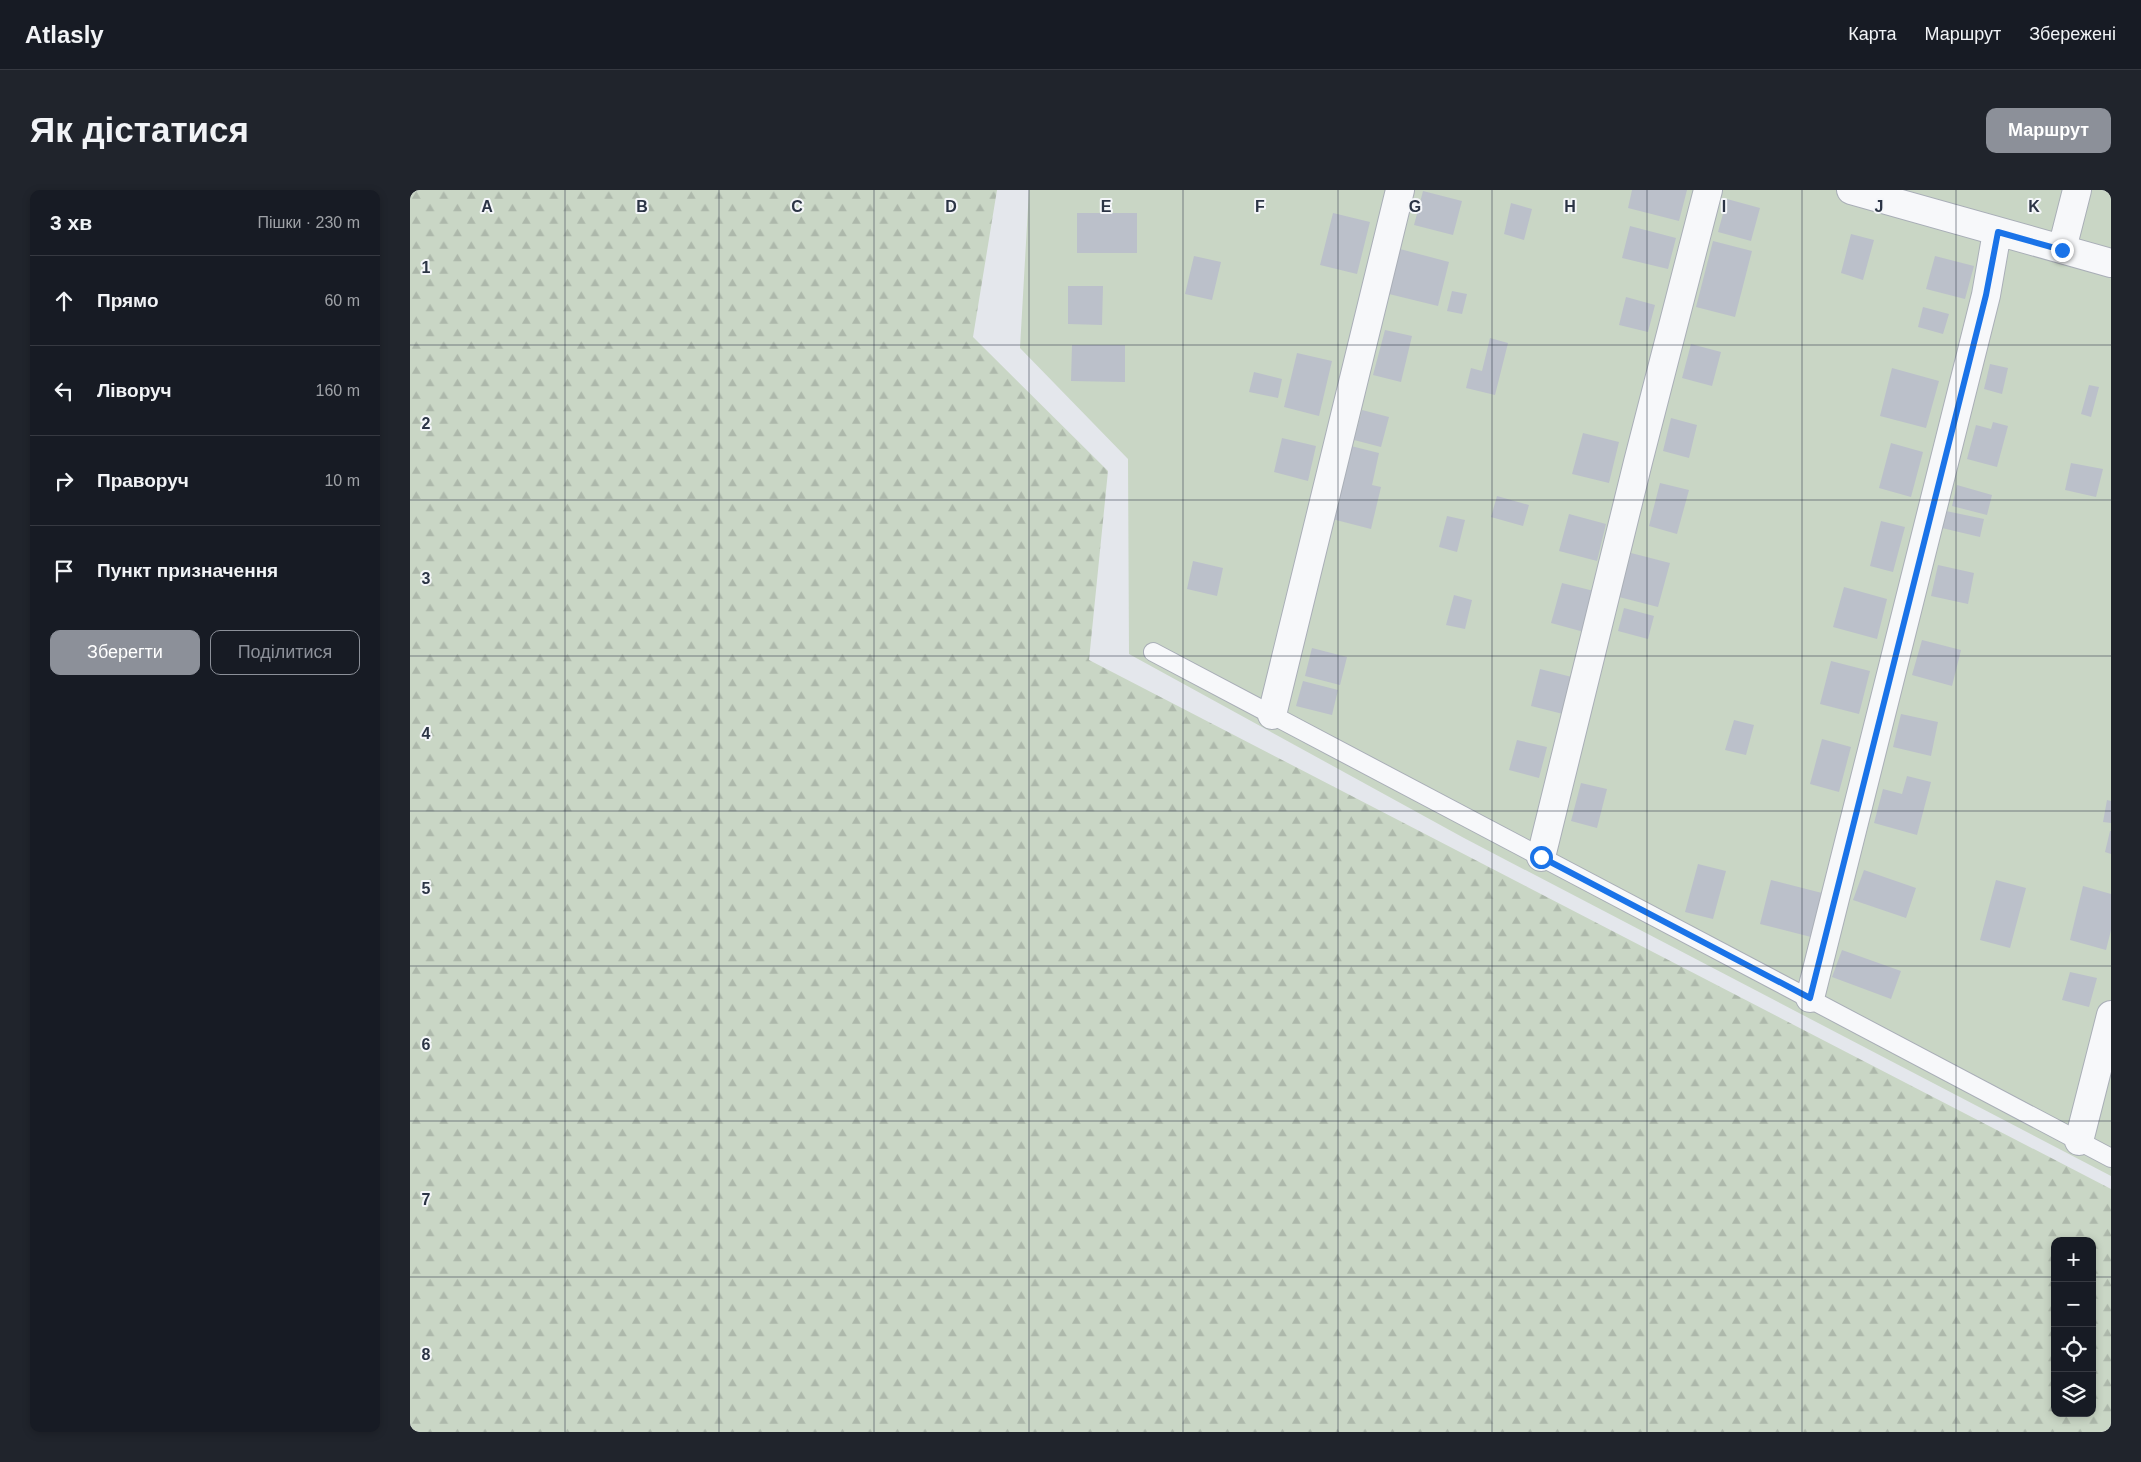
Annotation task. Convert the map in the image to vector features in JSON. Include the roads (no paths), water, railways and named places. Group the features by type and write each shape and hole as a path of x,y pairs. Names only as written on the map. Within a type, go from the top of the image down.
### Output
{"street":[{"path":"1272,715 1400,190"},
{"path":"1541,857 1708,190"},
{"path":"1851,190 2111,263"},
{"path":"2062,250 2077,190"},
{"path":"1810,998 1986,295 1998,232"},
{"path":"2079,1141 2111,1015"}],"lane":[{"path":"1153,652 2111,1158"}]}
